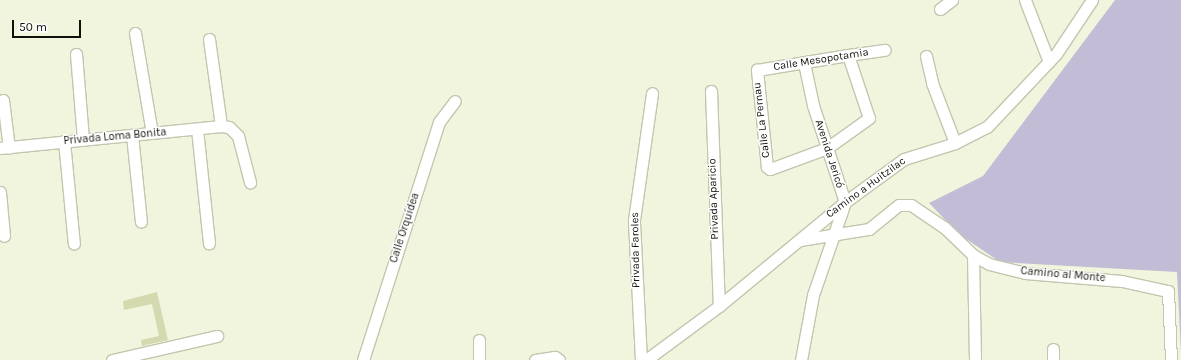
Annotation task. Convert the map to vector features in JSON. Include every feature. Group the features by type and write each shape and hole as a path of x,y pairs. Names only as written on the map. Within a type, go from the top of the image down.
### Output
{"street":[{"path":"940,8 952,0"},
{"path":"1025,0 1049,62"},
{"name":"Camino a Huitzilac","path":"646,360 719,306 845,202 904,159 955,143 993,123 1004,107 1049,62 1092,0"},
{"path":"135,33 152,133"},
{"path":"209,39 225,126 238,136 250,182"},
{"name":"Calle Mesopotamia","path":"757,70 885,50"},
{"path":"76,54 83,140"},
{"path":"827,148 867,120 870,115 854,80 848,55"},
{"path":"926,56 942,113 955,143"},
{"name":"Avenida Jericó","path":"801,360 813,295 845,202 827,148 804,63"},
{"name":"Calle La Pernau","path":"757,70 767,167 770,170 827,148"},
{"name":"Privada Aparicio","path":"711,91 719,306"},
{"name":"Privada Faroles","path":"641,360 634,220 652,93"},
{"path":"3,100 5,148"},
{"name":"Calle Orquídea","path":"363,360 439,122 455,100"},
{"name":"Privada Loma Bonita","path":"5,148 225,126"},
{"path":"197,129 209,244"},
{"path":"132,136 141,222"},
{"path":"64,141 74,244"},
{"path":"0,192 4,236"},
{"name":"Camino al Monte","path":"800,240 834,236 865,230 899,205 911,205 944,227 973,255 989,264 1025,273 1122,281 1168,291 1171,360"},
{"path":"973,255 975,360"},
{"path":"112,360 217,336"},
{"path":"479,340 479,360"},
{"path":"1053,349 1053,360"},
{"path":"535,360 555,358 559,360"}],"shaded area":[{"path":"1115,0 1181,0 1181,354 1177,272 1000,262 959,234 929,203 983,176"}],"building":[{"path":"157,292 168,340 142,346 141,340 159,336 152,304 124,310 123,301"}]}
